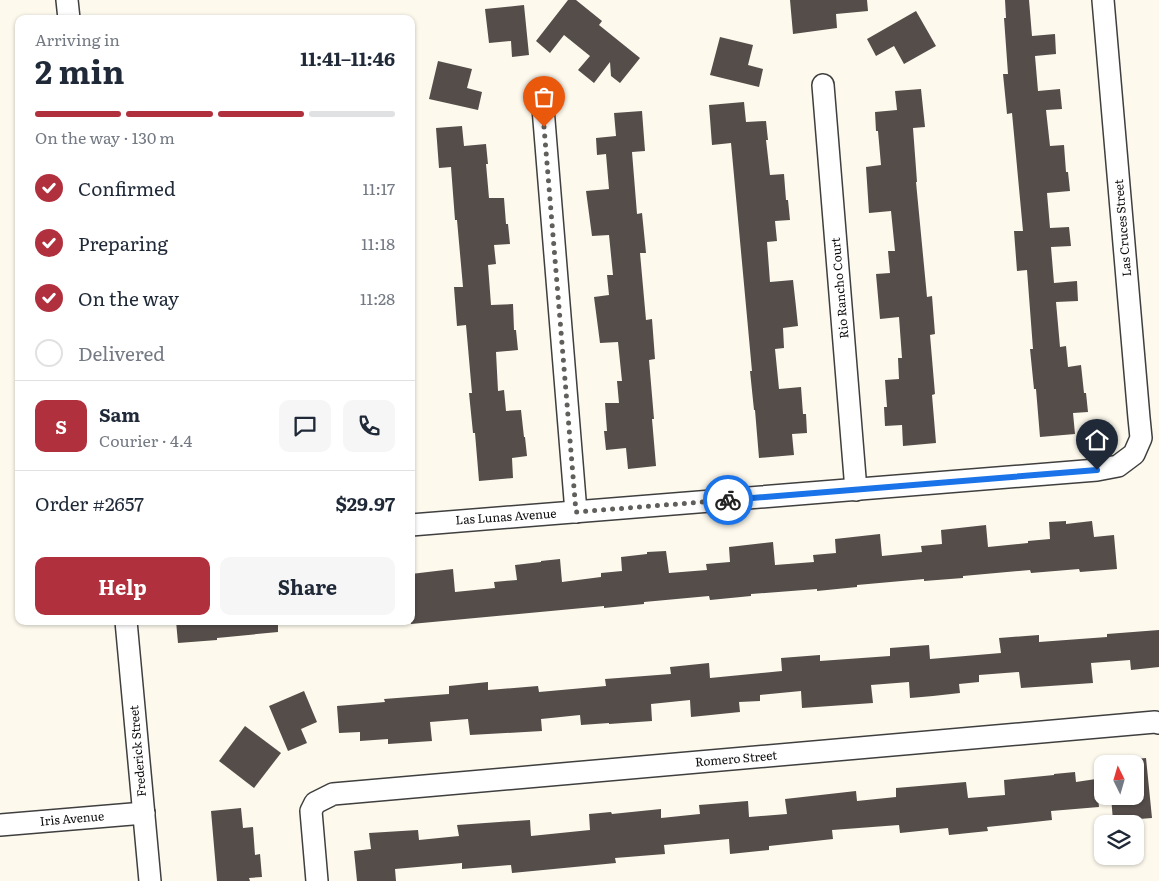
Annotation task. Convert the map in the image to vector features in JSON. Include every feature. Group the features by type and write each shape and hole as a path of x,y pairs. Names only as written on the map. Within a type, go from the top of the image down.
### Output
{"street":[{"path":"67,0 69,15"},
{"name":"Las Cruces Street","path":"1103,0 1140,418 1141,438 1134,454"},
{"name":"Rio Rancho Court","path":"823,85 856,490"},
{"path":"543,108 576,512"},
{"name":"Las Lunas Avenue","path":"415,525 1097,470 1118,466 1134,454"},
{"name":"Frederick Street","path":"126,625 150,881"},
{"name":"Romero Street","path":"317,881 311,811 315,803 333,794 1159,723"},
{"name":"Iris Avenue","path":"0,825 144,813"}],"building":[{"path":"568,0 576,0 602,21 599,25 640,58 620,83 611,76 610,62 594,83 578,70 590,56 564,35 550,53 536,41"},
{"path":"790,0 867,0 868,11 836,14 837,28 793,34"},
{"path":"1005,0 1029,0 1032,36 1055,34 1056,54 1035,56 1038,91 1060,89 1062,109 1046,110 1050,146 1064,145 1066,172 1068,172 1070,191 1047,193 1050,228 1069,227 1071,246 1051,247 1054,283 1077,281 1078,301 1056,302 1060,347 1066,346 1068,367 1081,365 1084,393 1086,393 1088,412 1073,413 1075,434 1040,437 1030,349 1033,349 1027,270 1017,271 1014,231 1023,231 1012,113 1007,114 1003,74 1008,74 1004,18 1006,18"},
{"path":"524,5 529,55 512,57 511,41 489,43 485,9"},
{"path":"916,11 936,46 904,64 894,46 876,56 867,39"},
{"path":"720,37 753,45 748,65 763,69 759,87 710,75"},
{"path":"438,61 472,69 467,88 482,92 478,110 429,99"},
{"path":"921,89 925,127 913,128 927,297 932,296 935,334 930,335 935,394 932,395 936,443 903,446 902,425 885,426 884,407 887,407 885,380 899,379 898,358 902,358 899,317 880,319 876,274 890,273 888,251 895,251 891,211 869,213 866,167 881,165 875,112 897,110 895,91"},
{"path":"744,102 746,122 766,121 770,175 784,174 786,200 788,200 790,220 775,221 777,241 767,242 770,282 793,280 798,326 783,328 784,348 775,349 779,389 801,387 803,414 806,414 807,433 792,434 794,455 759,458 731,143 712,145 709,105"},
{"path":"642,111 645,151 632,152 637,214 642,213 646,253 640,253 646,320 652,319 655,359 649,360 656,466 628,469 626,448 606,450 604,431 607,431 605,403 619,403 617,381 622,381 618,342 600,343 594,297 609,295 607,275 613,275 609,235 592,236 586,191 609,189 606,154 597,155 596,138 616,136 614,113"},
{"path":"462,126 464,146 486,144 489,198 504,198 506,224 508,224 510,244 494,245 496,264 488,265 491,305 513,304 514,330 516,330 518,350 496,352 498,391 504,390 506,411 521,410 525,437 527,456 512,458 513,478 479,481 469,393 472,393 466,325 457,326 454,287 463,287 451,167 439,168 436,128"},
{"path":"1066,521 1066,524 1092,521 1094,537 1114,535 1117,569 1080,572 1079,569 1031,573 1030,570 963,576 963,578 924,581 924,579 857,585 857,587 817,591 817,589 751,594 751,596 710,600 709,596 604,608 604,606 415,624 415,574 453,569 455,592 495,588 494,582 517,580 515,565 541,561 560,559 562,582 601,577 601,573 622,571 621,557 647,554 647,552 666,551 669,573 707,570 706,564 730,562 729,547 773,542 775,565 814,562 813,555 836,553 835,539 880,534 882,556 922,552 921,546 942,544 941,530 986,525 988,547 1028,543 1028,541 1050,539 1049,522"},
{"path":"176,625 278,625 278,632 178,643"},
{"path":"1159,630 1159,667 1131,670 1130,660 1091,663 1093,683 1021,688 1019,672 979,675 979,682 959,684 960,693 933,696 910,698 909,682 871,685 873,703 802,708 801,691 760,695 760,701 739,702 740,712 691,717 690,700 651,704 652,721 581,725 580,715 541,719 542,731 470,735 468,719 430,722 432,741 388,744 388,739 360,741 360,732 339,733 337,706 385,702 384,699 449,694 449,686 488,682 488,690 538,686 539,692 606,686 605,679 671,674 670,667 709,663 710,678 782,671 781,658 820,655 820,661 890,656 890,648 929,645 930,659 1001,653 999,638 1039,635 1039,642 1107,637 1107,634"},
{"path":"304,691 317,722 301,729 307,743 288,751 269,706"},
{"path":"245,726 281,753 254,788 219,761"},
{"path":"1144,758 1146,758 1152,818 1144,819 1144,815 1113,815 1112,805 1144,805"},
{"path":"1075,772 1076,782 1094,779 1094,805 1099,805 1099,807 1051,811 1052,820 987,827 988,831 949,835 948,828 900,833 899,825 832,830 833,839 769,846 769,850 730,854 729,839 664,845 665,854 615,858 616,863 512,873 511,865 462,869 462,863 395,869 396,881 357,881 354,851 371,849 369,833 418,830 419,840 459,836 457,825 530,820 531,836 590,830 589,814 611,812 612,814 661,809 661,818 700,814 699,805 748,801 749,817 787,814 785,799 856,791 857,801 896,797 896,788 966,782 968,798 1005,795 1004,780"},
{"path":"241,808 243,828 253,827 255,855 260,854 262,877 249,878 250,881 217,881 211,811"}],"way so far":[{"path":"544,127 576,512 728,500"}],"route":[{"path":"728,500 1097,470"}]}
